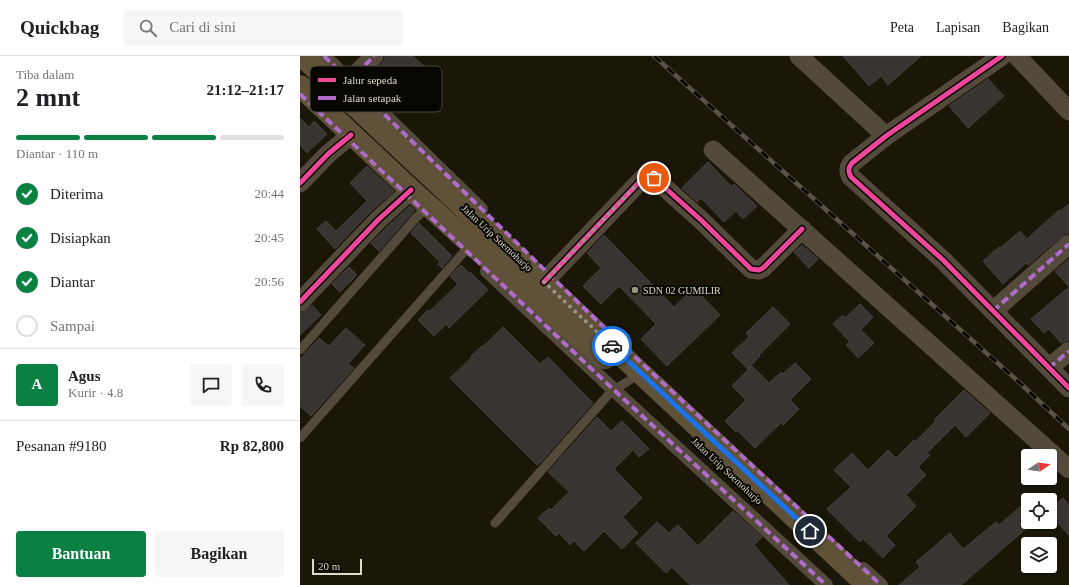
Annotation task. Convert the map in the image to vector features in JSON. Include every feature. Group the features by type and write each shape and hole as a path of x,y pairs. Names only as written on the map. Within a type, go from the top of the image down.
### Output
{"highway":[{"name":"Jalan Urip Soemoharjo","path":"302,56 316,66"},
{"name":"Jalan Urip Soemoharjo","path":"300,86 310,96"},
{"name":"Jalan Urip Soemoharjo","path":"325,112 468,248 849,585"},
{"name":"Jalan Urip Soemoharjo","path":"371,112 867,585"}],"street":[{"path":"324,56 331,66"},
{"path":"364,66 374,56"},
{"path":"799,56 886,136"},
{"path":"1002,56 886,136 852,163 849,167 849,173 851,177 943,260 1069,388"},
{"path":"1017,56 1069,111"},
{"path":"300,94 310,103"},
{"path":"300,183 328,154 349,136 321,112"},
{"path":"713,150 1069,469"},
{"path":"802,229 763,268 759,270 751,269 702,220 660,183 648,175 547,279 622,345 881,585"},
{"path":"300,302 378,220 409,192"},
{"path":"993,311 1069,244"},
{"path":"1049,368 1069,351"},
{"path":"622,385 826,585"}],"lane":[{"path":"300,350 426,208"},
{"path":"300,438 468,248"},
{"path":"495,523 622,385"}],"building":[{"path":"385,56 413,56 424,66 379,66 385,59"},
{"path":"843,56 921,56 888,85 881,76 869,86"},
{"path":"988,79 1004,96 968,128 949,106"},
{"path":"300,118 309,127 314,121 327,134 307,153 300,145"},
{"path":"708,162 732,187 734,184 757,206 743,219 736,211 724,222 701,198 697,202 682,188"},
{"path":"367,166 394,191 370,212 335,249 317,229 326,221 336,231 367,201 350,183"},
{"path":"1069,204 1069,233 1062,236 1028,265 1026,263 1003,284 983,261 1020,231 1027,239 1059,210 1060,211"},
{"path":"410,206 415,210 379,251 371,243"},
{"path":"419,223 452,256 442,268 438,264 440,262 411,233"},
{"path":"604,235 674,307 694,288 720,315 667,366 641,339 656,324 619,286 601,304 583,286 601,268 587,253"},
{"path":"802,245 818,259 809,268 794,252"},
{"path":"1069,259 1069,287 1055,271"},
{"path":"461,265 488,290 449,328 446,324 434,336 418,320 428,310 429,312 458,284 450,276"},
{"path":"349,267 357,275 340,292 332,284"},
{"path":"1069,287 1069,340 1061,343 1049,329 1044,333 1031,319"},
{"path":"860,304 873,317 861,330 874,343 858,358 846,345 850,342 833,324 843,315 845,318"},
{"path":"312,305 321,315 300,335 300,313"},
{"path":"773,307 790,324 759,355 760,356 748,369 732,353 749,337 746,333"},
{"path":"503,327 540,364 548,357 593,403 537,465 450,378 472,357 471,356 483,345 484,346"},
{"path":"346,328 365,345 348,364 354,368 311,416 300,406 300,359 319,338 329,346"},
{"path":"795,363 811,379 790,400 799,409 783,425 781,423 755,448 737,430 736,432 725,421 746,400 732,386 752,366 769,383 781,372 783,374"},
{"path":"964,390 990,413 966,437 955,425 927,453 930,455 918,467 926,475 906,495 916,506 886,536 895,545 883,558 863,539 860,542 827,509 851,487 834,470 852,453 868,470 888,450 896,458 936,421 934,420"},
{"path":"597,417 611,431 622,421 649,449 639,457 633,450 614,469 642,498 623,517 638,533 622,549 604,531 584,551 574,541 570,545 559,533 556,536 538,518 549,508 551,510 569,492 548,472"},
{"path":"1063,498 1069,505 1069,536 1057,521 1057,503"},
{"path":"1021,506 1021,529 1026,529 961,585 899,585 920,567 916,562 950,533 963,549 996,522 999,525"},
{"path":"733,511 762,537 754,545 789,585 690,585 672,567 666,573 636,543 657,522 669,533 678,525 698,546"}],"railway":[{"path":"654,56 1021,384 1069,429"}],"marked path":[{"path":"324,56 334,66"},
{"path":"364,66 374,56"},
{"path":"300,94 310,103"},
{"path":"319,112 614,390 826,585"},
{"path":"382,112 622,345 881,585"},
{"path":"993,311 1069,244"},
{"path":"1049,368 1069,351"}],"cycle path":[{"path":"1002,56 886,136 852,163 849,171 851,177 943,260 1069,388"},
{"path":"300,183 328,154 351,135"},
{"path":"544,282 644,177 647,176 654,178 701,220 751,269 759,270 763,268 802,229"},
{"path":"300,302 378,220 411,190"}],"way so far":[{"path":"612,346 544,282 644,177 648,175 654,178"}],"place":[{"name":"SDN 02 GUMILIR","path":"635,290"}],"route":[{"path":"612,346 810,531"}]}
